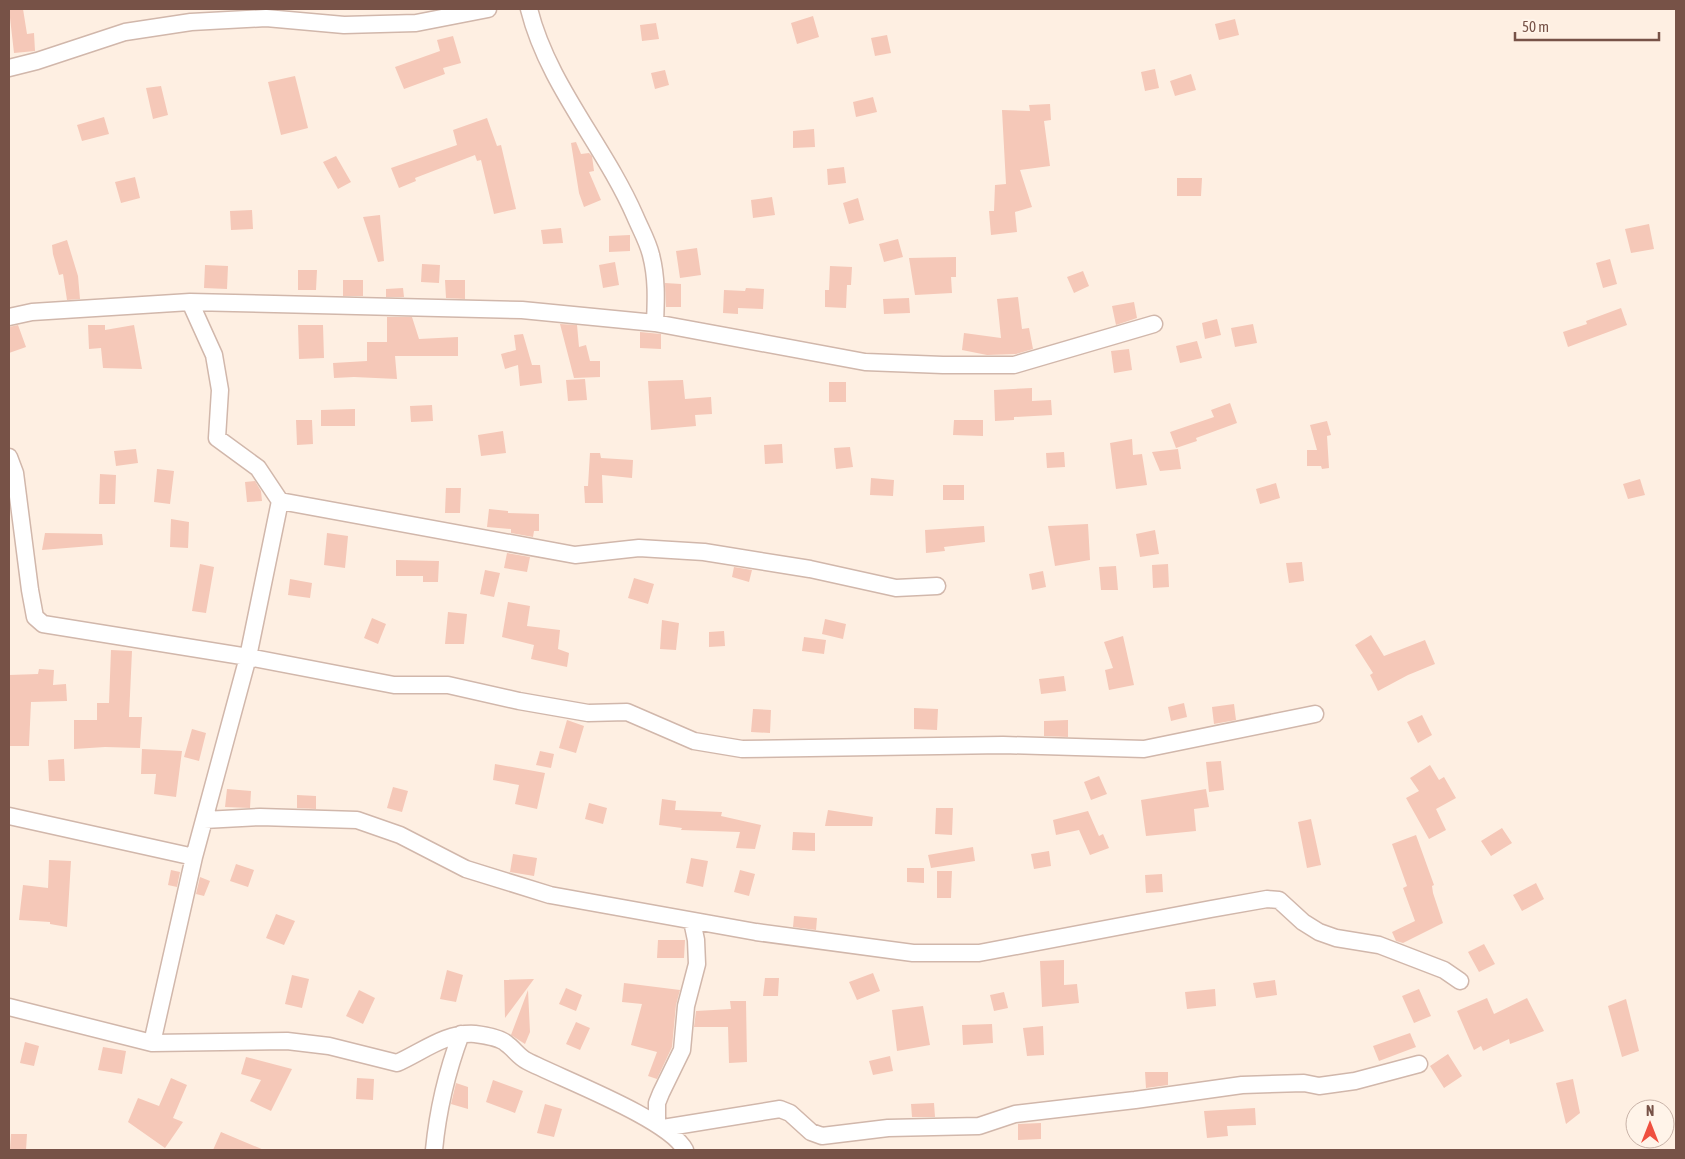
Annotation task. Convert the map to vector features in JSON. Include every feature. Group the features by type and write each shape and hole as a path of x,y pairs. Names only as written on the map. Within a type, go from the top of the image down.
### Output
{"street":[{"path":"9,68 37,61 125,32 191,22 266,18 344,25 416,23 488,9"},
{"path":"529,9 535,32 566,95 624,190 651,253 657,287 655,323"},
{"path":"152,1043 194,857 248,657 280,501 258,468 216,438 220,390 214,355 190,302"},
{"path":"9,317 32,312 190,302 522,310 655,323 865,362 944,365 1014,365 1154,324"},
{"path":"9,457 15,473 35,617 43,624 248,657 394,685 448,685 588,714 627,712 694,741 742,749 1003,745 1144,749 1315,714"},
{"path":"280,501 575,555 639,548 704,552 810,568 896,588 937,586"},
{"path":"9,816 194,857"},
{"path":"204,820 260,817 357,820 400,834 466,869 550,895 756,932 913,953 979,953 1267,899 1279,900 1303,922 1319,932 1336,938 1379,945 1444,970 1460,981"},
{"path":"660,1126 658,1103 661,1092 682,1050 686,1006 697,964 696,940 692,921"},
{"path":"9,1007 152,1043 287,1041 329,1046 397,1063 443,1040 460,1034 476,1034 505,1042 525,1060 562,1076 660,1126 682,1145 685,1150"},
{"path":"434,1150 438,1108 445,1078 460,1034"},
{"path":"660,1126 780,1109 790,1113 811,1132 822,1136 888,1128 979,1126 1015,1114 1242,1085 1304,1083 1319,1086 1346,1083 1419,1064"}],"building":[{"path":"9,9 23,9 27,34 34,33 35,51 14,53"},
{"path":"813,16 819,37 797,44 791,23"},
{"path":"1235,19 1239,35 1219,40 1215,24"},
{"path":"656,23 659,39 642,41 640,25"},
{"path":"887,35 891,53 875,56 871,38"},
{"path":"453,36 461,63 443,68 445,74 404,89 395,67 440,51 437,40"},
{"path":"1155,69 1159,88 1145,91 1141,72"},
{"path":"665,70 669,85 655,89 651,73"},
{"path":"1191,74 1196,90 1175,96 1170,81"},
{"path":"295,76 308,128 281,135 268,82"},
{"path":"161,86 168,115 153,119 146,88"},
{"path":"873,97 877,112 856,117 853,102"},
{"path":"1050,104 1051,120 1044,121 1050,166 1020,170 1032,207 1015,212 1017,232 991,235 989,211 994,211 995,185 1006,184 1002,110 1030,111 1029,105"},
{"path":"104,117 109,134 82,141 77,125"},
{"path":"487,118 497,146 501,145 516,209 494,214 481,160 477,161 475,155 415,178 416,181 399,188 391,168 457,145 453,130"},
{"path":"814,129 815,147 793,148 793,131"},
{"path":"576,142 581,154 589,153 592,156 594,171 589,172 601,200 584,207 579,193 571,143"},
{"path":"336,156 351,182 338,189 323,162"},
{"path":"844,167 846,183 828,185 827,169"},
{"path":"135,177 140,198 121,203 115,182"},
{"path":"1177,178 1202,178 1201,196 1177,196"},
{"path":"772,197 775,215 753,218 751,200"},
{"path":"858,198 864,220 849,224 843,203"},
{"path":"252,210 253,229 231,230 230,211"},
{"path":"380,215 384,261 378,262 363,217"},
{"path":"1649,224 1654,249 1631,253 1625,229"},
{"path":"561,228 563,243 543,244 541,230"},
{"path":"630,235 630,251 609,252 609,236"},
{"path":"898,239 903,257 884,262 879,244"},
{"path":"67,240 78,276 80,299 67,300 63,274 59,275 53,254 52,245"},
{"path":"697,248 701,275 680,278 676,251"},
{"path":"956,257 956,277 951,277 952,293 915,295 909,258"},
{"path":"1610,259 1617,284 1603,288 1596,263"},
{"path":"615,262 619,285 603,288 599,265"},
{"path":"422,264 440,265 439,283 421,282"},
{"path":"205,265 228,266 227,289 204,288"},
{"path":"830,266 852,267 851,285 847,285 846,308 825,307 825,290 829,290"},
{"path":"298,270 317,270 316,290 298,290"},
{"path":"1083,271 1089,286 1074,293 1067,277"},
{"path":"343,280 363,280 363,296 343,296"},
{"path":"445,280 465,280 465,299 446,298"},
{"path":"665,283 681,284 681,307 666,307"},
{"path":"403,288 404,297 386,297 386,289"},
{"path":"746,288 764,289 763,309 738,308 738,314 723,313 724,290 745,291"},
{"path":"1018,297 1022,329 1029,328 1033,349 1016,354 987,355 962,350 964,333 1001,338 997,299"},
{"path":"909,298 910,313 884,314 883,299"},
{"path":"1134,302 1137,318 1116,325 1112,306"},
{"path":"1621,308 1627,325 1568,347 1563,332 1587,324 1586,321"},
{"path":"387,317 412,317 419,339 458,337 458,356 395,356 397,379 334,378 333,363 367,361 367,342 387,342"},
{"path":"1217,319 1221,335 1205,339 1202,323"},
{"path":"560,324 577,325 579,347 586,345 590,361 600,361 600,377 574,378"},
{"path":"1253,324 1257,343 1235,347 1231,328"},
{"path":"18,325 26,347 9,353 9,327"},
{"path":"88,325 105,325 105,330 134,325 142,369 103,368 101,348 89,349"},
{"path":"298,325 323,325 324,358 299,359"},
{"path":"640,332 661,334 661,349 640,348"},
{"path":"523,334 532,365 540,365 542,383 520,386 518,365 505,369 501,354 516,350 514,335"},
{"path":"1197,341 1202,358 1180,363 1176,346"},
{"path":"1129,349 1132,370 1114,373 1111,351"},
{"path":"585,379 587,400 568,401 566,380"},
{"path":"683,380 685,399 711,397 712,414 695,415 696,426 651,430 648,381"},
{"path":"829,382 846,382 846,402 829,402"},
{"path":"1032,388 1032,401 1051,400 1052,415 1014,417 1014,420 995,421 994,390"},
{"path":"1230,403 1237,423 1196,438 1197,441 1176,448 1170,432 1214,417 1211,410"},
{"path":"432,405 433,421 411,422 410,406"},
{"path":"355,409 355,426 321,426 321,410"},
{"path":"296,420 312,420 313,444 297,445"},
{"path":"954,420 983,420 983,436 953,435"},
{"path":"1327,421 1331,435 1327,436 1329,468 1322,469 1321,466 1307,466 1307,450 1317,450 1310,425"},
{"path":"503,431 506,453 481,456 478,435"},
{"path":"1132,439 1133,455 1142,454 1147,485 1116,489 1110,443"},
{"path":"782,444 783,463 765,464 764,445"},
{"path":"850,447 853,467 836,469 834,448"},
{"path":"136,449 138,463 116,466 114,451"},
{"path":"1178,449 1181,469 1160,471 1152,452"},
{"path":"1064,452 1065,467 1047,468 1046,453"},
{"path":"590,453 600,453 601,458 633,460 632,478 602,475 603,503 585,503 584,486 588,486"},
{"path":"157,469 174,471 170,504 154,502"},
{"path":"100,474 116,475 115,504 99,504"},
{"path":"871,478 894,480 893,496 870,495"},
{"path":"1640,479 1645,495 1628,499 1623,484"},
{"path":"255,481 261,491 262,501 247,502 245,482"},
{"path":"1276,483 1280,498 1260,504 1256,489"},
{"path":"943,485 964,485 964,500 943,500"},
{"path":"446,488 461,488 460,513 445,513"},
{"path":"489,509 508,511 508,513 539,514 539,531 534,531 533,537 511,533 511,529 487,527"},
{"path":"171,519 189,522 188,548 170,547"},
{"path":"1088,524 1090,560 1055,566 1048,526"},
{"path":"984,526 985,542 944,547 945,551 926,553 925,530"},
{"path":"1155,530 1159,554 1140,557 1136,534"},
{"path":"45,533 102,534 103,545 42,550"},
{"path":"327,533 348,536 345,568 324,565"},
{"path":"507,553 530,557 527,572 504,568"},
{"path":"396,560 439,561 438,582 423,582 423,576 396,576"},
{"path":"1302,562 1304,581 1289,583 1286,563"},
{"path":"200,564 214,567 206,613 192,611"},
{"path":"1168,564 1169,587 1153,588 1152,565"},
{"path":"1116,566 1118,590 1101,590 1099,567"},
{"path":"734,567 752,570 749,582 732,577"},
{"path":"485,570 500,573 494,597 480,594"},
{"path":"1043,571 1046,587 1032,590 1029,574"},
{"path":"634,578 654,584 648,604 628,598"},
{"path":"290,579 312,583 310,598 288,595"},
{"path":"508,602 530,606 527,626 560,630 558,649 569,653 567,667 531,659 534,645 502,637"},
{"path":"448,612 467,614 464,644 445,644"},
{"path":"372,618 386,624 378,644 364,638"},
{"path":"825,619 846,624 843,639 822,634"},
{"path":"662,620 679,623 676,650 660,649"},
{"path":"724,631 725,646 709,647 709,632"},
{"path":"1371,635 1384,656 1425,640 1435,664 1408,675 1378,691 1370,675 1373,673 1355,645"},
{"path":"1123,636 1134,685 1109,690 1105,670 1113,668 1104,642"},
{"path":"804,637 826,640 824,654 802,651"},
{"path":"111,650 132,651 129,717 142,717 140,748 105,747 74,749 74,720 97,720 97,703 109,703"},
{"path":"39,669 54,670 53,685 66,684 67,701 31,702 29,746 9,746 9,675 38,674"},
{"path":"1064,676 1066,691 1041,694 1039,679"},
{"path":"1184,703 1187,717 1171,721 1168,707"},
{"path":"1234,704 1236,720 1214,724 1212,707"},
{"path":"914,708 938,709 937,730 914,729"},
{"path":"753,709 771,710 770,733 751,732"},
{"path":"1422,715 1432,735 1418,743 1407,722"},
{"path":"567,720 584,726 576,753 559,748"},
{"path":"1068,720 1068,737 1044,736 1044,721"},
{"path":"192,729 206,733 199,761 184,757"},
{"path":"142,749 182,751 176,797 154,794 156,774 141,774"},
{"path":"540,751 554,754 551,768 536,765"},
{"path":"64,759 65,781 49,781 48,760"},
{"path":"1221,761 1224,790 1209,792 1206,762"},
{"path":"495,764 545,773 537,809 515,804 519,785 493,780"},
{"path":"1430,765 1439,780 1444,777 1456,798 1436,809 1446,830 1429,839 1406,798 1419,791 1410,778"},
{"path":"1099,776 1107,794 1091,800 1084,782"},
{"path":"393,787 408,791 402,812 387,808"},
{"path":"227,789 251,791 250,808 225,807"},
{"path":"1206,789 1209,807 1194,809 1196,831 1146,836 1141,800"},
{"path":"297,795 316,796 316,809 297,808"},
{"path":"662,799 676,801 675,810 722,812 721,816 761,825 755,849 736,848 740,832 681,830 682,828 659,825"},
{"path":"589,803 607,808 603,824 585,819"},
{"path":"936,808 953,808 952,835 935,834"},
{"path":"828,810 873,817 872,826 825,826"},
{"path":"1088,811 1099,836 1103,834 1109,848 1090,855 1079,830 1056,835 1053,820"},
{"path":"1311,819 1321,865 1307,868 1298,822"},
{"path":"1502,828 1512,843 1491,856 1481,841"},
{"path":"793,832 815,833 815,851 792,850"},
{"path":"1416,835 1434,885 1432,886 1433,893 1443,923 1403,943 1396,941 1392,932 1415,921 1403,888 1407,886 1392,844"},
{"path":"973,847 975,861 931,868 928,855"},
{"path":"1049,851 1051,866 1034,869 1031,854"},
{"path":"513,854 537,858 534,876 510,872"},
{"path":"691,858 708,861 703,887 686,883"},
{"path":"49,860 71,861 67,927 50,924 50,922 19,920 23,885 48,888"},
{"path":"236,864 254,870 248,887 230,881"},
{"path":"907,868 924,868 924,883 907,882"},
{"path":"171,870 180,872 177,887 168,885"},
{"path":"740,870 755,874 749,896 734,892"},
{"path":"937,871 952,871 951,898 937,898"},
{"path":"1162,874 1163,892 1146,893 1145,875"},
{"path":"200,877 210,881 204,896 196,894"},
{"path":"1536,883 1544,899 1522,911 1513,895"},
{"path":"276,914 295,921 284,945 266,938"},
{"path":"794,916 817,918 816,930 793,927"},
{"path":"658,940 685,940 684,958 657,958"},
{"path":"1484,944 1495,964 1479,972 1468,952"},
{"path":"1064,960 1064,985 1077,984 1079,1003 1042,1007 1040,961"},
{"path":"447,970 463,975 456,1002 440,999"},
{"path":"873,973 880,991 857,1000 849,982"},
{"path":"292,975 309,979 302,1008 285,1004"},
{"path":"765,978 779,978 778,996 763,996"},
{"path":"534,979 505,1018 504,980"},
{"path":"1275,980 1277,995 1256,998 1253,983"},
{"path":"624,983 680,990 676,1005 672,1047 657,1079 648,1076 657,1052 631,1045 642,1004 622,1002"},
{"path":"566,988 582,995 576,1011 559,1004"},
{"path":"1215,989 1216,1006 1187,1009 1185,992"},
{"path":"1419,989 1431,1016 1414,1023 1402,996"},
{"path":"359,990 375,998 363,1024 346,1016"},
{"path":"528,990 530,1032 525,1044 511,1035"},
{"path":"1004,992 1008,1008 994,1011 990,995"},
{"path":"1487,998 1494,1014 1527,998 1544,1031 1510,1044 1509,1039 1483,1051 1481,1046 1474,1050 1457,1011"},
{"path":"1626,999 1639,1051 1622,1057 1608,1006"},
{"path":"730,1001 746,1001 747,1062 729,1063 728,1027 694,1027 696,1011 731,1009"},
{"path":"923,1006 930,1045 897,1051 892,1010"},
{"path":"576,1022 590,1028 580,1050 566,1044"},
{"path":"992,1024 993,1043 963,1045 962,1025"},
{"path":"1043,1026 1044,1055 1027,1056 1023,1028"},
{"path":"1410,1033 1416,1047 1379,1061 1373,1046"},
{"path":"25,1042 39,1046 34,1066 20,1063"},
{"path":"103,1047 126,1051 122,1074 98,1070"},
{"path":"1448,1054 1462,1076 1444,1088 1430,1066"},
{"path":"890,1056 893,1071 873,1075 869,1061"},
{"path":"246,1057 292,1069 271,1111 250,1101 261,1080 241,1074"},
{"path":"1145,1072 1168,1072 1168,1085 1146,1088"},
{"path":"171,1078 187,1085 173,1118 183,1122 165,1148 128,1122 138,1098 159,1106"},
{"path":"357,1078 374,1079 373,1100 356,1099"},
{"path":"1573,1079 1580,1113 1566,1124 1556,1083"},
{"path":"493,1080 523,1091 515,1113 486,1102"},
{"path":"456,1083 468,1087 468,1109 451,1104"},
{"path":"934,1103 935,1117 912,1117 911,1104"},
{"path":"545,1104 562,1109 554,1137 537,1133"},
{"path":"1255,1108 1256,1125 1227,1126 1228,1136 1207,1138 1204,1111"},
{"path":"1041,1123 1041,1139 1018,1140 1018,1124"},
{"path":"221,1132 264,1150 213,1150"},
{"path":"11,1134 27,1134 26,1150 10,1150"}]}
